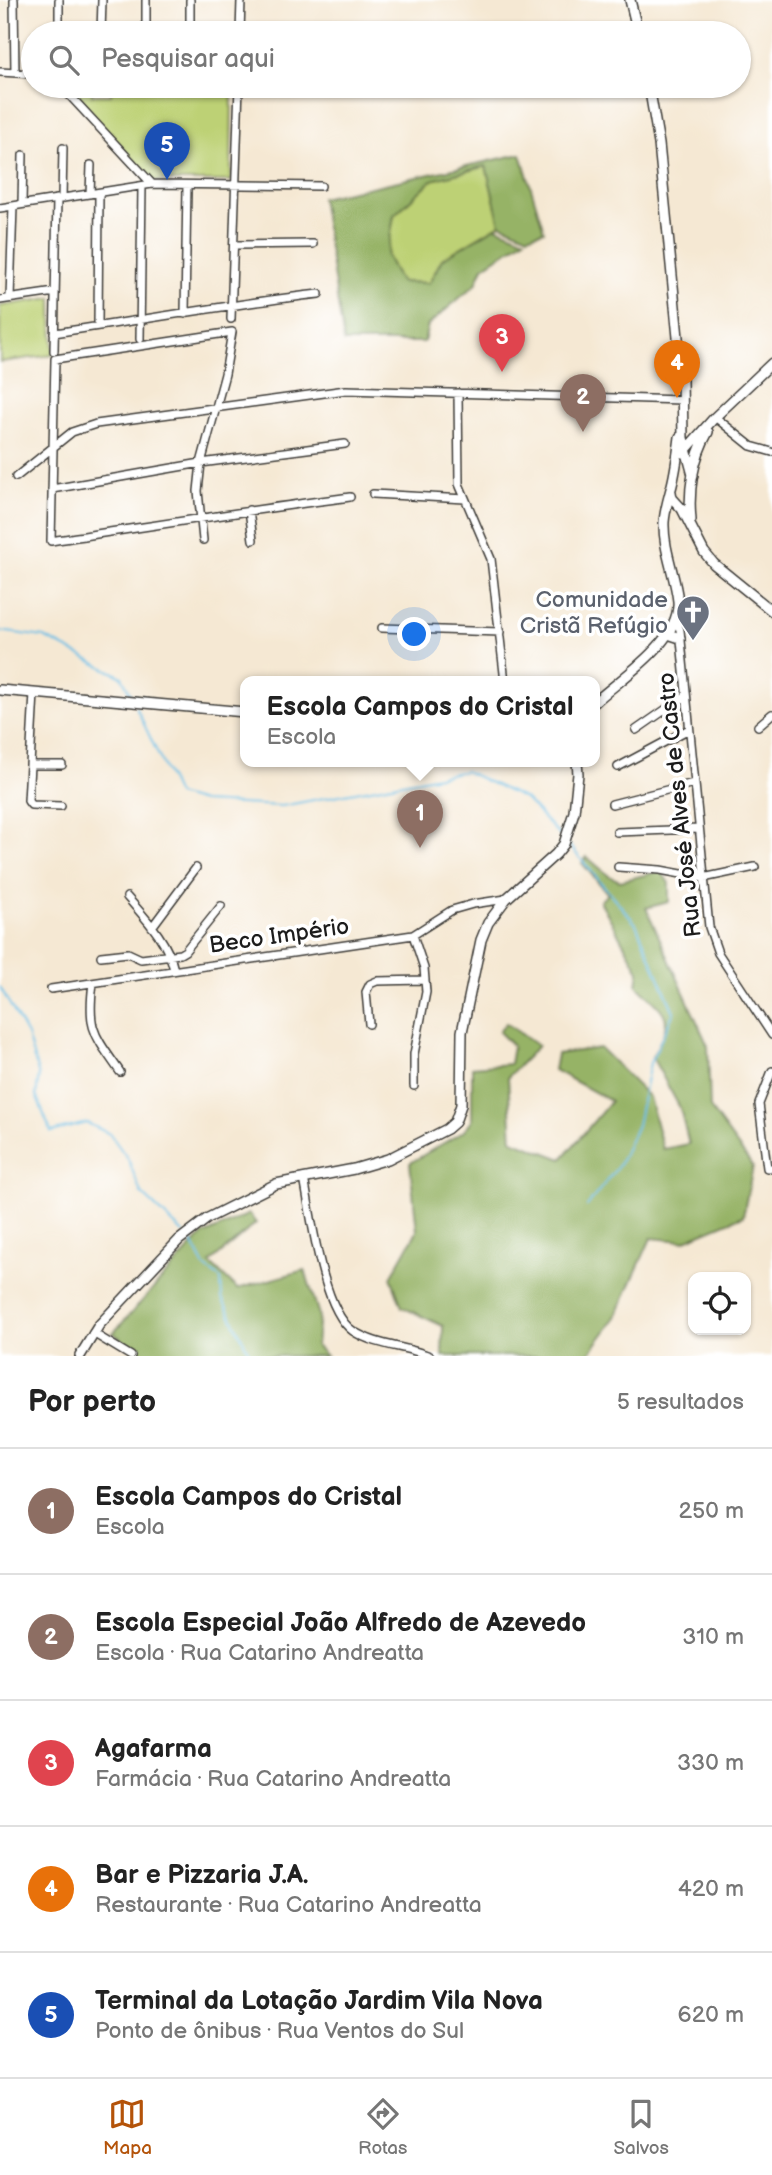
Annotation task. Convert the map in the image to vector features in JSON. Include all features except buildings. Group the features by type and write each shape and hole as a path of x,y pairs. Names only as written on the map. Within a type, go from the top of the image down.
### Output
{"main road":[{"path":"630,0 635,21"},
{"path":"651,98 659,144 682,379 683,438 693,475"},
{"path":"677,460 715,417 772,363"},
{"path":"692,528 690,493 693,475 699,449 715,417"},
{"path":"600,696 650,654 672,625 678,601 664,539 665,512 677,460 682,418"},
{"path":"671,489 672,498 678,504 704,552 714,564 772,611"},
{"path":"665,512 690,493"},
{"path":"672,625 680,638"},
{"path":"0,690 240,712"},
{"path":"80,1356 93,1333 179,1240 208,1218 276,1184 354,1169 388,1159 447,1129 455,1122 461,1105 462,1032 488,923 506,899 556,854 569,832 577,791 577,767"}],"street":[{"path":"14,0 15,73"},
{"path":"59,0 59,21"},
{"path":"101,21 102,0"},
{"path":"146,0 146,21"},
{"path":"190,0 190,21"},
{"path":"240,21 241,0"},
{"path":"0,72 21,73"},
{"path":"72,98 152,184"},
{"path":"232,320 239,98"},
{"path":"54,351 59,199 64,148"},
{"path":"22,204 23,155"},
{"path":"91,165 98,326"},
{"path":"0,208 152,184 321,186"},
{"path":"141,339 142,186"},
{"path":"186,314 187,186"},
{"path":"10,298 13,206"},
{"path":"235,245 313,244"},
{"path":"0,300 55,292"},
{"path":"54,332 186,314 232,304 319,294"},
{"path":"203,540 201,518 198,491 201,463 225,374 232,332 55,359 51,541 201,518 249,510 350,497"},
{"path":"16,477 52,445 72,432 96,424 346,390 682,400"},
{"path":"458,393 459,484 491,559 504,676"},
{"path":"715,417 751,446 772,452"},
{"path":"52,489 201,463 345,444"},
{"path":"373,494 466,499"},
{"path":"249,510 253,540"},
{"name":"Rua José Alves de Castro","path":"672,625 680,638 713,943 772,1035"},
{"path":"382,628 500,632"},
{"path":"34,693 29,803 61,806"},
{"path":"636,730 685,696"},
{"path":"758,726 772,714"},
{"path":"618,767 689,729"},
{"path":"30,765 62,765"},
{"path":"612,804 694,783"},
{"path":"617,832 699,829"},
{"path":"618,867 660,870 704,878 755,867"},
{"path":"152,927 196,868"},
{"path":"127,897 152,927 170,955 174,970"},
{"name":"Beco Império","path":"51,989 412,935 452,910 506,899"},
{"path":"101,956 128,953 141,959 185,951 221,906"},
{"path":"412,935 424,968 426,992 414,1054 414,1086"},
{"path":"369,1024 366,992 370,984 377,981 425,980"},
{"path":"93,983 90,1016 92,1027 120,1072"},
{"path":"772,1071 759,1104 767,1168 772,1168"},
{"path":"304,1178 324,1277 342,1318 352,1330 430,1356"},
{"path":"93,1333 131,1356"}],"green space":[{"path":"75,98 232,98 231,181 153,181"},
{"path":"521,154 544,231 528,236 500,224 486,166 432,180 394,215 387,256 400,282 429,283 442,259 496,227 525,239 483,267 476,284 428,325 424,342 344,342 321,198"},
{"path":"486,166 500,224 442,259 430,283 399,282 387,256 394,215 432,180"},
{"path":"52,298 53,355 0,362 0,306"},
{"path":"587,857 609,876 620,881 661,871 669,883 669,902 646,908 708,1046 710,1108 753,1167 743,1216 683,1241 651,1238 615,1319 587,1356 442,1356 443,1326 402,1307 391,1277 417,1231 410,1163 464,1131 472,1120 472,1067 510,1064 513,1046 499,1032 506,1023 538,1046 508,1077 512,1140 562,1159 611,1101 554,1070 557,1054 600,1048 649,1097 663,1149 689,1144 680,1108 652,1057 664,1033 665,1017 637,985 639,971 600,901 608,894 582,863"},
{"path":"249,1214 256,1223 210,1263 237,1289 305,1270 319,1315 316,1346 326,1356 145,1356 113,1333 201,1236"}],"waterway":[{"path":"0,631 44,637 122,677 133,699"},
{"path":"136,707 177,795 202,802 282,806 465,771 525,799 562,838"},
{"path":"569,845 636,924 674,1012 650,1063 637,1125 619,1165 587,1206"},
{"path":"0,987 27,1035 39,1076 36,1095 51,1132 87,1123 110,1134 128,1159 141,1193 183,1233"},
{"path":"187,1237 205,1267 221,1279 222,1298 251,1356"}],"place":[{"name":"Terminal da Lotação Jardim Vila Nova","path":"167,180"},
{"name":"Agafarma","path":"502,372"},
{"name":"Bar e Pizzaria J.A.","path":"677,398"},
{"name":"Escola Especial João Alfredo de Azevedo","path":"583,432"},
{"name":"Comunidade Cristã Refúgio","path":"693,642"},
{"name":"Escola Campos do Cristal","path":"420,848"}]}
